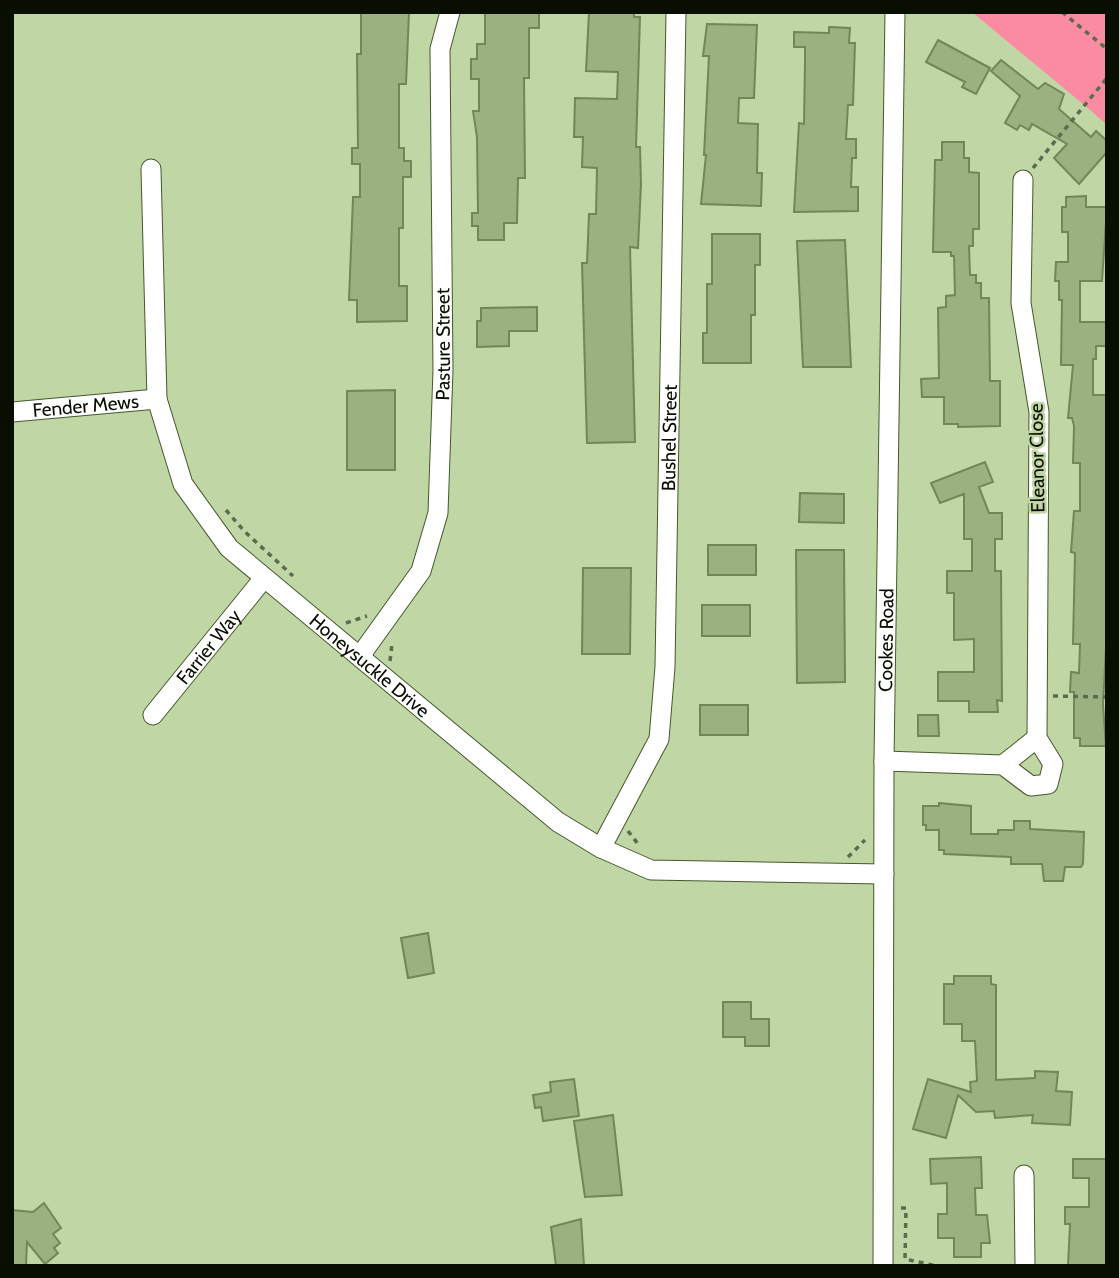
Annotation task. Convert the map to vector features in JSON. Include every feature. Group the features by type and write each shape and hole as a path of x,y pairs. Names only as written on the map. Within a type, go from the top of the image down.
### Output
{"street":[{"name":"Pasture Street","path":"360,656 421,571 438,513 443,370 440,49 450,12"},
{"name":"Bushel Street","path":"601,848 659,739 665,667 676,12"},
{"name":"Cookes Road","path":"883,1266 884,761 895,12"},
{"name":"Honeysuckle Drive","path":"151,169 157,399 183,484 229,548 558,822 601,848 651,870 884,874"},
{"name":"Eleanor Close","path":"1003,765 1031,786 1048,784 1053,764 1037,738 1040,412 1021,303 1028,174"},
{"name":"Fender Mews","path":"12,412 157,399"},
{"name":"Farrier Way","path":"153,715 264,578"},
{"path":"884,761 1003,765 1037,738"},
{"path":"1024,1175 1025,1266"}],"path":[{"path":"1062,12 1107,49"},
{"path":"1028,174 1107,78"},
{"path":"226,510 244,531 296,578"},
{"path":"337,615 347,624 366,615"},
{"path":"1046,696 1107,697"},
{"path":"896,1208 906,1208 905,1259 937,1266"}],"shaded area":[{"path":"972,12 1107,12 1107,125 1089,109"}],"building":[{"path":"361,12 409,12 406,84 399,84 399,148 404,148 404,161 411,161 411,177 403,177 403,228 399,228 399,286 407,286 407,321 357,322 357,300 349,300 353,197 360,197 360,164 352,164 352,148 358,148 357,54 361,54"},
{"path":"485,12 539,12 539,28 529,28 529,78 524,78 525,178 518,178 517,223 504,223 504,240 478,240 478,226 472,226 472,213 478,213 477,137 473,111 479,111 479,79 471,79 471,59 477,59 477,44 485,44"},
{"path":"589,12 634,12 634,17 640,17 636,147 640,147 641,184 638,248 630,247 635,442 587,443 582,263 587,263 589,214 596,214 597,168 582,167 583,137 574,137 575,98 617,99 618,72 586,71"},
{"path":"707,24 757,25 754,98 739,98 738,123 758,124 757,173 762,173 761,206 701,204 706,155 709,56 703,56"},
{"path":"829,27 850,28 849,43 855,43 853,105 848,105 846,139 856,139 851,187 858,187 858,211 794,212 799,123 804,124 805,47 794,47 794,32 829,33"},
{"path":"938,40 990,68 976,94 962,87 965,82 926,62"},
{"path":"1001,60 1038,89 1045,83 1064,94 1059,109 1091,137 1096,131 1107,141 1107,152 1079,184 1054,158 1067,144 1032,124 1029,130 1020,125 1017,130 1005,123 1020,96 991,71"},
{"path":"942,142 964,142 964,158 969,158 969,172 979,173 979,229 973,229 973,246 969,246 970,275 976,275 976,283 981,283 981,298 989,298 990,381 1000,381 1000,426 958,427 958,424 944,424 944,397 922,397 921,379 939,378 938,308 946,307 946,296 955,295 954,256 951,256 951,252 933,252 935,160 942,160"},
{"path":"1086,196 1086,207 1107,207 1102,281 1080,281 1080,322 1107,322 1107,346 1096,346 1096,359 1093,359 1093,395 1107,395 1107,628 1103,704 1106,746 1080,746 1080,738 1074,738 1071,672 1079,673 1080,644 1073,644 1075,553 1071,552 1074,511 1080,511 1080,463 1073,463 1074,426 1072,418 1068,418 1073,365 1061,365 1062,300 1059,300 1059,281 1055,281 1056,262 1068,262 1068,232 1062,232 1062,207 1066,207 1066,197"},
{"path":"712,234 760,234 760,265 755,265 755,315 751,315 751,363 703,363 703,333 707,333 707,284 712,284"},
{"path":"845,240 851,367 803,367 797,241"},
{"path":"537,307 537,331 509,331 509,346 477,347 477,321 481,321 481,308"},
{"path":"395,390 395,470 347,470 347,391"},
{"path":"985,462 993,482 979,487 989,513 1002,513 1002,539 995,539 995,571 1001,571 1002,701 997,700 998,712 969,712 969,701 938,701 938,672 974,672 974,639 954,640 954,593 947,593 947,571 972,571 972,539 964,539 964,494 940,503 931,483"},
{"path":"800,493 844,494 844,523 799,522"},
{"path":"708,545 756,545 756,575 708,575"},
{"path":"796,550 844,550 845,682 797,683"},
{"path":"583,568 631,568 630,654 582,654"},
{"path":"702,605 750,605 750,636 702,636"},
{"path":"700,705 748,705 748,735 700,735"},
{"path":"918,715 938,715 939,736 918,736"},
{"path":"939,803 971,806 971,834 998,834 998,830 1014,830 1014,821 1030,821 1030,829 1084,832 1083,864 1081,867 1065,867 1063,881 1044,881 1042,864 1011,864 1011,857 944,854 944,850 939,850 939,830 926,830 926,825 923,825 923,806 939,806"},
{"path":"428,933 434,973 408,978 401,938"},
{"path":"954,976 991,976 991,984 996,985 996,1080 1035,1078 1035,1071 1058,1072 1056,1091 1072,1092 1070,1125 1032,1123 1033,1115 995,1118 994,1111 976,1112 958,1095 946,1138 913,1129 928,1079 971,1092 970,1082 977,1081 975,1041 962,1041 962,1024 944,1024 944,984 954,984"},
{"path":"723,1002 751,1002 751,1019 769,1019 769,1046 745,1046 745,1037 723,1037"},
{"path":"574,1079 579,1116 543,1121 541,1107 535,1108 533,1095 551,1092 550,1082"},
{"path":"613,1115 622,1195 585,1197 574,1121"},
{"path":"981,1157 982,1188 975,1188 976,1215 987,1215 990,1243 981,1243 981,1257 954,1257 954,1238 938,1238 938,1214 947,1214 947,1183 931,1184 930,1159"},
{"path":"1073,1159 1107,1159 1107,1266 1068,1266 1070,1224 1065,1224 1065,1207 1089,1207 1089,1178 1073,1178"},
{"path":"44,1203 61,1228 53,1234 60,1243 54,1248 58,1253 45,1264 27,1242 26,1266 12,1266 12,1210 33,1212"},
{"path":"581,1219 584,1266 556,1266 551,1227"}]}
